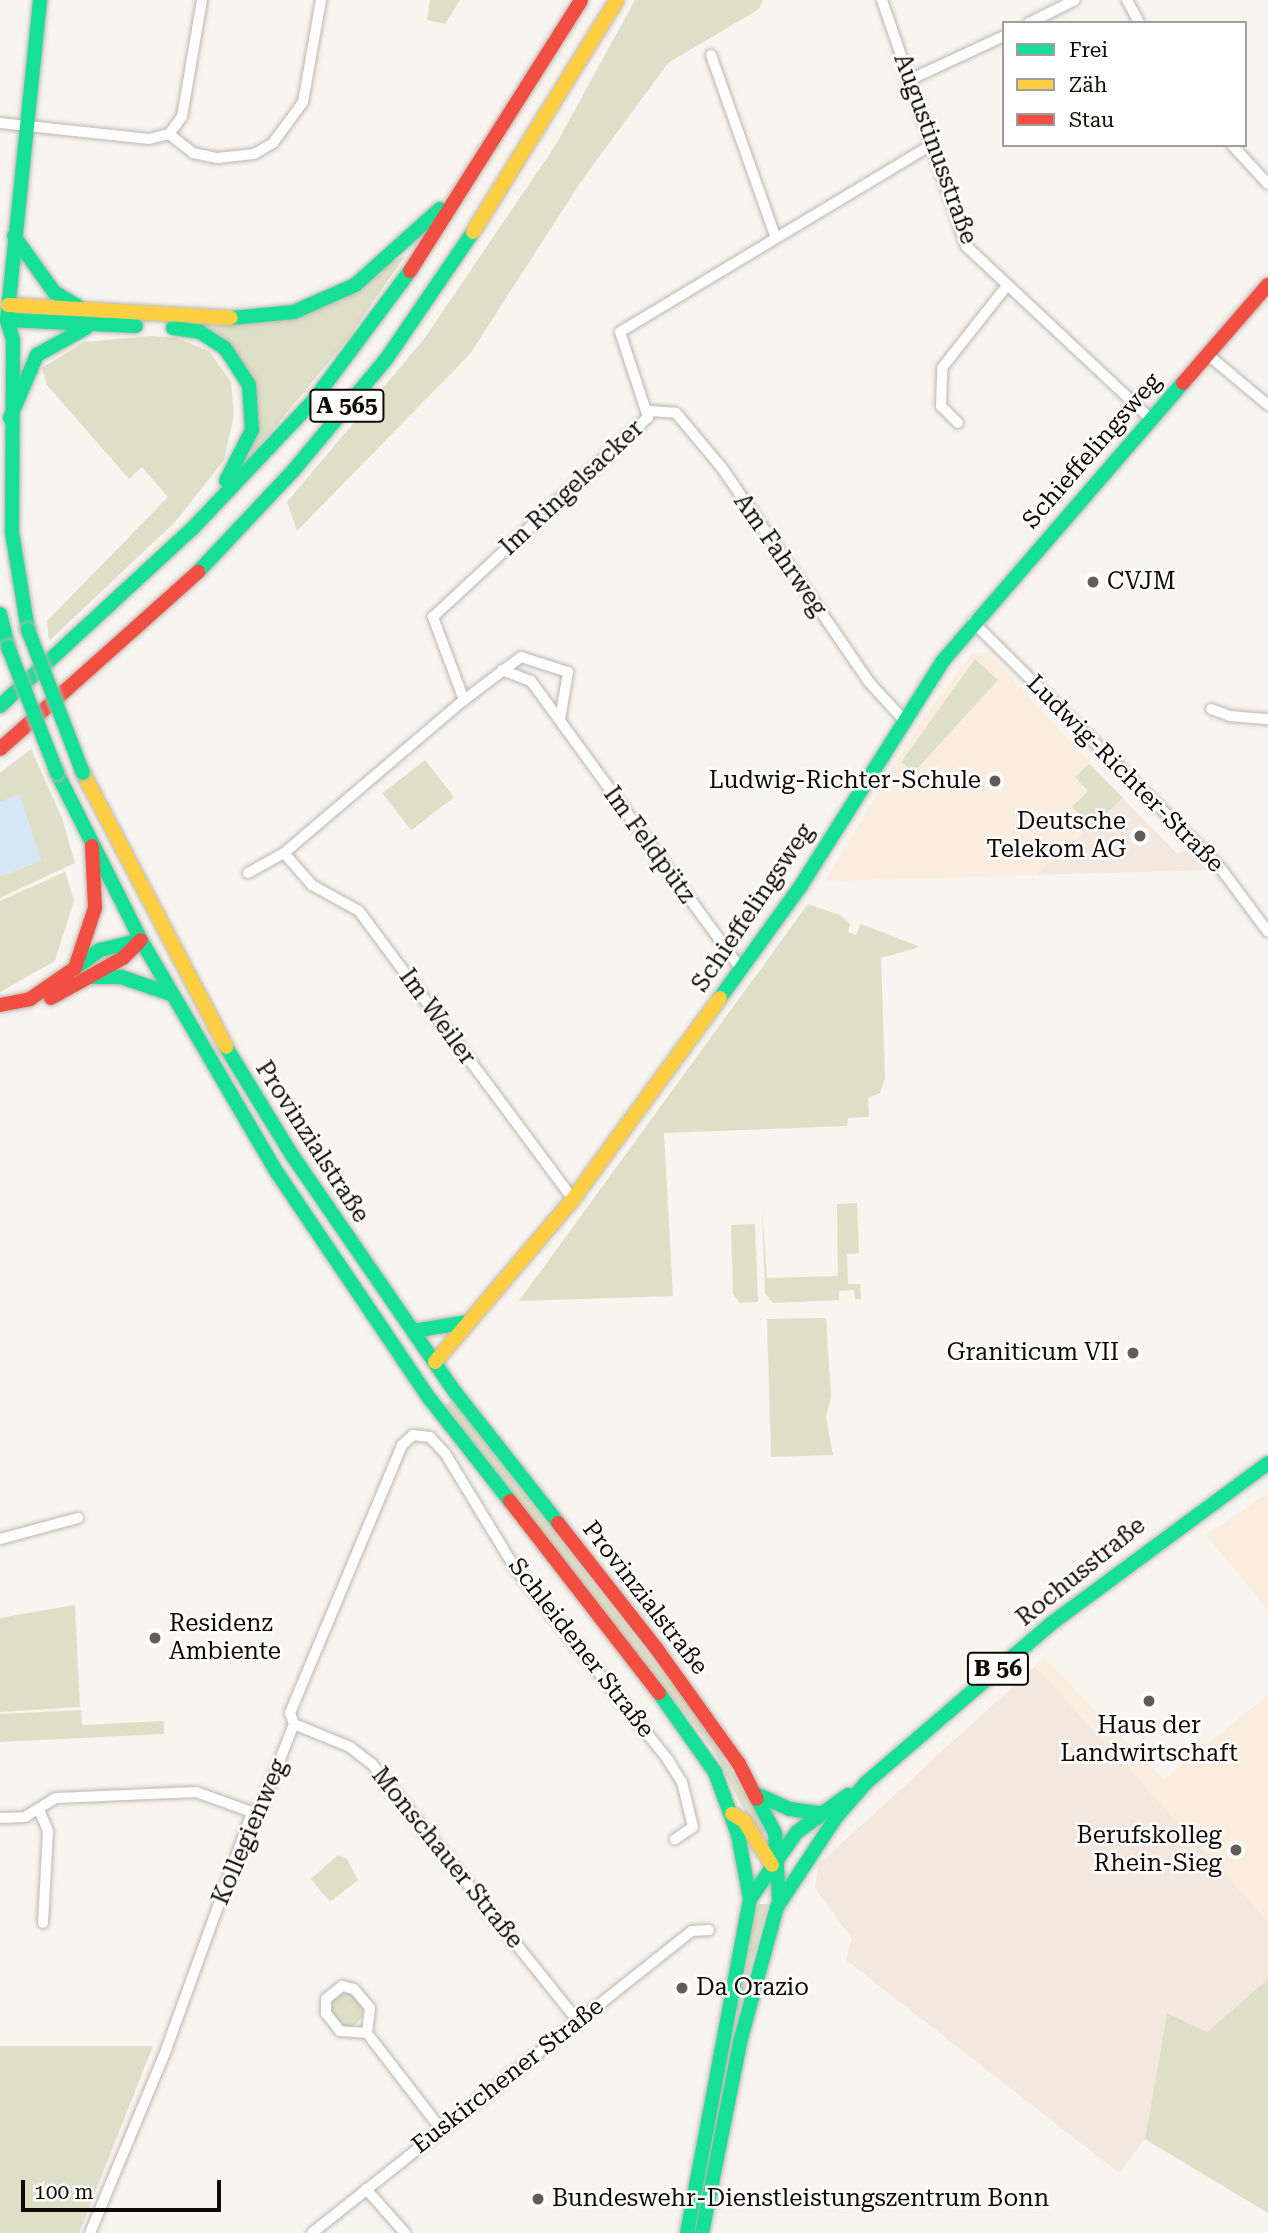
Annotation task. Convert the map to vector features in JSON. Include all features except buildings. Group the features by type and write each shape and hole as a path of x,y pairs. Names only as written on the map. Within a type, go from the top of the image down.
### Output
{"main road":[{"name":"Provinzialstraße","path":"40,0 5,319 13,340 10,418 12,532 28,629 83,773 154,915 292,1155 435,1362 710,1719 756,1794 777,1862 779,1900"},
{"name":"A 565","path":"0,706 193,528 321,391 475,172 581,0"},
{"name":"A 565","path":"0,749 197,573 293,471 387,358 502,190 617,0"},
{"path":"5,319 82,310 255,318 327,300 407,244 475,172"},
{"path":"14,236 54,292 82,310"},
{"name":"Schieffelingsweg","path":"435,1362 573,1199 741,969 800,887 902,718 973,622 1268,285"},
{"path":"5,319 88,327 200,332 240,365 249,385 252,430 240,462 193,528"},
{"path":"10,418 37,355 88,327"},
{"name":"Provinzialstraße","path":"0,614 8,647 57,773 92,846 172,994 278,1174 430,1399 694,1739 732,1814 750,1899"},
{"path":"75,968 95,908 92,846"},
{"path":"0,1015 35,1006 92,977 141,940 154,915"},
{"path":"0,1005 30,999 100,950 141,940 174,951"},
{"path":"92,977 121,977 172,994"},
{"path":"413,1331 453,1329 473,1320"},
{"path":"395,1347 435,1362 430,1399"},
{"name":"Rochusstraße","path":"750,1899 777,1862 820,1813 867,1782 1102,1583 1268,1463"},
{"name":"Rochusstraße","path":"779,1900 867,1782"},
{"path":"756,1794 790,1809 820,1813"},
{"path":"732,1814 744,1821 777,1862 804,1863"},
{"name":"B 56","path":"687,2233 750,1899"},
{"name":"B 56","path":"702,2233 740,2042 779,1900"}],"street":[{"path":"0,123 149,139 169,134 182,117 202,0"},
{"path":"169,134 193,153 217,158 254,154 273,143 303,102 321,0"},
{"name":"Augustinusstraße","path":"882,0 928,147 966,246 1006,287 1151,419"},
{"path":"1033,21 1075,0"},
{"path":"1127,0 1138,21"},
{"path":"907,81 1002,37"},
{"path":"711,55 775,236"},
{"name":"Im Ringelsacker","path":"464,701 433,617 650,411 620,332 775,236 928,147"},
{"path":"1234,147 1268,184"},
{"path":"958,423 941,406 942,368 953,348 1006,287"},
{"path":"1207,355 1268,405"},
{"name":"Am Fahrweg","path":"650,411 676,413 722,468 869,682 902,718"},
{"name":"Ludwig-Richter-Straße","path":"973,622 1219,866 1268,932"},
{"path":"248,873 284,853 464,701 521,657 568,672 559,720"},
{"name":"Im Feldpütz","path":"502,670 531,681 741,969"},
{"path":"1211,709 1230,716 1268,719"},
{"name":"Im Weiler","path":"284,853 312,885 359,911 573,1199"},
{"name":"Kollegienweg","path":"90,2233 157,2073 252,1812 261,1808 294,1724 290,1713 402,1445 413,1435"},
{"name":"Schleidener Straße","path":"413,1435 430,1437 445,1453 515,1568 668,1760 682,1782 693,1827 675,1839"},
{"path":"0,1539 78,1518"},
{"name":"Monschauer Straße","path":"294,1724 350,1747 372,1764 578,2021"},
{"path":"0,1818 40,1812 56,1798 196,1791 252,1812"},
{"path":"40,1812 48,1831 43,1923"},
{"name":"Euskirchener Straße","path":"312,2233 692,1931 709,1930"},
{"path":"367,2033 340,2031 326,2013 326,1999 342,1986 354,1989 370,2008 367,2033 441,2129"},
{"path":"366,2189 405,2233"}],"shaded area":[{"name":"Ludwig-Richter-Schule","path":"972,653 988,653 1123,798 1035,875 825,881 917,727"},
{"path":"1123,798 1177,854 1189,849 1207,870 1035,875"},
{"path":"1268,1493 1268,1610 1206,1535"},
{"name":"Berufskolleg Rhein-Sieg","path":"1044,1658 1164,1779 1268,1695 1268,1921 1035,1666"},
{"path":"1035,1666 1268,1921 1268,1979 1207,2032 1167,2013 1145,2139 1119,2173 846,1960 852,1939 815,1888 818,1865"}],"green space":[{"path":"430,0 460,0 445,24 427,20"},
{"path":"635,0 763,0 759,9 668,63 580,183 470,354 297,531 287,502 424,339 555,146"},
{"path":"405,256 346,341 251,456 257,398 195,325 242,325"},
{"path":"151,336 177,338 209,351 231,382 234,415 224,460 176,521 49,641 47,621 168,497 142,467 129,479 47,385 42,368 84,342"},
{"path":"975,659 998,680 914,772 901,762"},
{"path":"31,749 62,818 75,863 0,898 0,876 41,861 19,794 0,803 0,773"},
{"path":"425,760 454,797 411,830 382,793"},
{"path":"1089,764 1123,798 1091,827 1072,807 1088,791 1075,777"},
{"path":"65,872 74,900 55,961 0,992 0,901"},
{"path":"808,904 840,915 850,924 848,932 856,935 861,924 920,947 881,958 885,1078 880,1093 868,1098 869,1117 848,1118 847,1126 664,1133 673,1296 519,1301"},
{"path":"857,1203 859,1253 847,1254 848,1284 860,1284 861,1299 855,1299 854,1290 839,1291 839,1300 773,1303 765,1293 762,1207 767,1278 838,1276 837,1204"},
{"path":"755,1224 758,1302 740,1303 733,1294 731,1225"},
{"path":"826,1318 831,1396 826,1417 833,1455 771,1457 767,1319"},
{"path":"452,1400 704,1726 760,1817 766,1831 759,1840 714,1751 445,1405"},
{"path":"75,1605 80,1707 0,1712 0,1618"},
{"path":"81,1710 82,1725 164,1721 164,1734 0,1742 0,1714"},
{"path":"338,1855 347,1859 358,1880 330,1902 311,1879"},
{"path":"758,1904 768,1904 736,2020 752,1931"},
{"path":"1268,1979 1268,2213 1145,2139 1167,2013 1207,2032"},
{"path":"346,1993 358,1998 363,2010 358,2022 346,2027 334,2022 329,2010 334,1998"},
{"path":"0,2046 153,2046 79,2233 0,2233"}],"water":[{"path":"19,794 41,861 0,876 0,803"}],"traffic: fast":[{"path":"28,630 12,532 13,340 7,320 40,0"},
{"path":"231,318 294,312 355,285 440,209"},
{"path":"198,572 293,471 387,358 473,232"},
{"path":"14,236 54,292 79,307"},
{"path":"0,706 193,528 313,401 410,271"},
{"path":"7,320 136,326"},
{"path":"10,418 37,355 86,328"},
{"path":"173,328 200,332 225,348 249,385 252,430 226,481"},
{"path":"720,998 800,887 942,662 1183,383"},
{"path":"0,614 8,647"},
{"path":"28,630 83,773"},
{"path":"8,647 57,773"},
{"path":"57,773 141,940 278,1174 430,1399 510,1501"},
{"path":"75,968 100,950 141,940"},
{"path":"93,977 121,977 171,994"},
{"path":"226,1047 292,1155 455,1392 558,1523"},
{"path":"413,1331 468,1322"},
{"path":"702,2233 740,2042 777,1907 837,1816 867,1782 1052,1623 1268,1463"},
{"path":"659,1693 715,1772 738,1835 750,1899"},
{"path":"756,1794 790,1809 820,1813"},
{"path":"687,2233 750,1899 797,1832 848,1795"},
{"path":"757,1799 775,1833 779,1901"}],"traffic: slow":[{"path":"473,232 617,0"},
{"path":"8,305 231,318"},
{"path":"83,773 226,1047"},
{"path":"435,1362 573,1199 720,998"},
{"path":"732,1814 744,1821 772,1865"}],"traffic: jam":[{"path":"410,271 581,0"},
{"path":"1183,383 1268,285"},
{"path":"0,749 198,572"},
{"path":"0,1005 30,999 75,968 95,908 92,846"},
{"path":"51,998 123,958 141,940"},
{"path":"510,1501 659,1693"},
{"path":"558,1523 656,1648 739,1764 757,1799"}],"place":[{"name":"CVJM","path":"1093,582"},
{"name":"Ludwig-Richter-Schule","path":"995,781"},
{"name":"Deutsche Telekom AG","path":"1140,836"},
{"name":"Graniticum VII","path":"1133,1353"},
{"name":"Residenz Ambiente","path":"155,1638"},
{"name":"Haus der Landwirtschaft","path":"1149,1701"},
{"name":"Berufskolleg Rhein-Sieg","path":"1236,1850"},
{"name":"Da Orazio","path":"682,1988"},
{"name":"Bundeswehr-Dienstleistungszentrum Bonn","path":"538,2199"}]}
